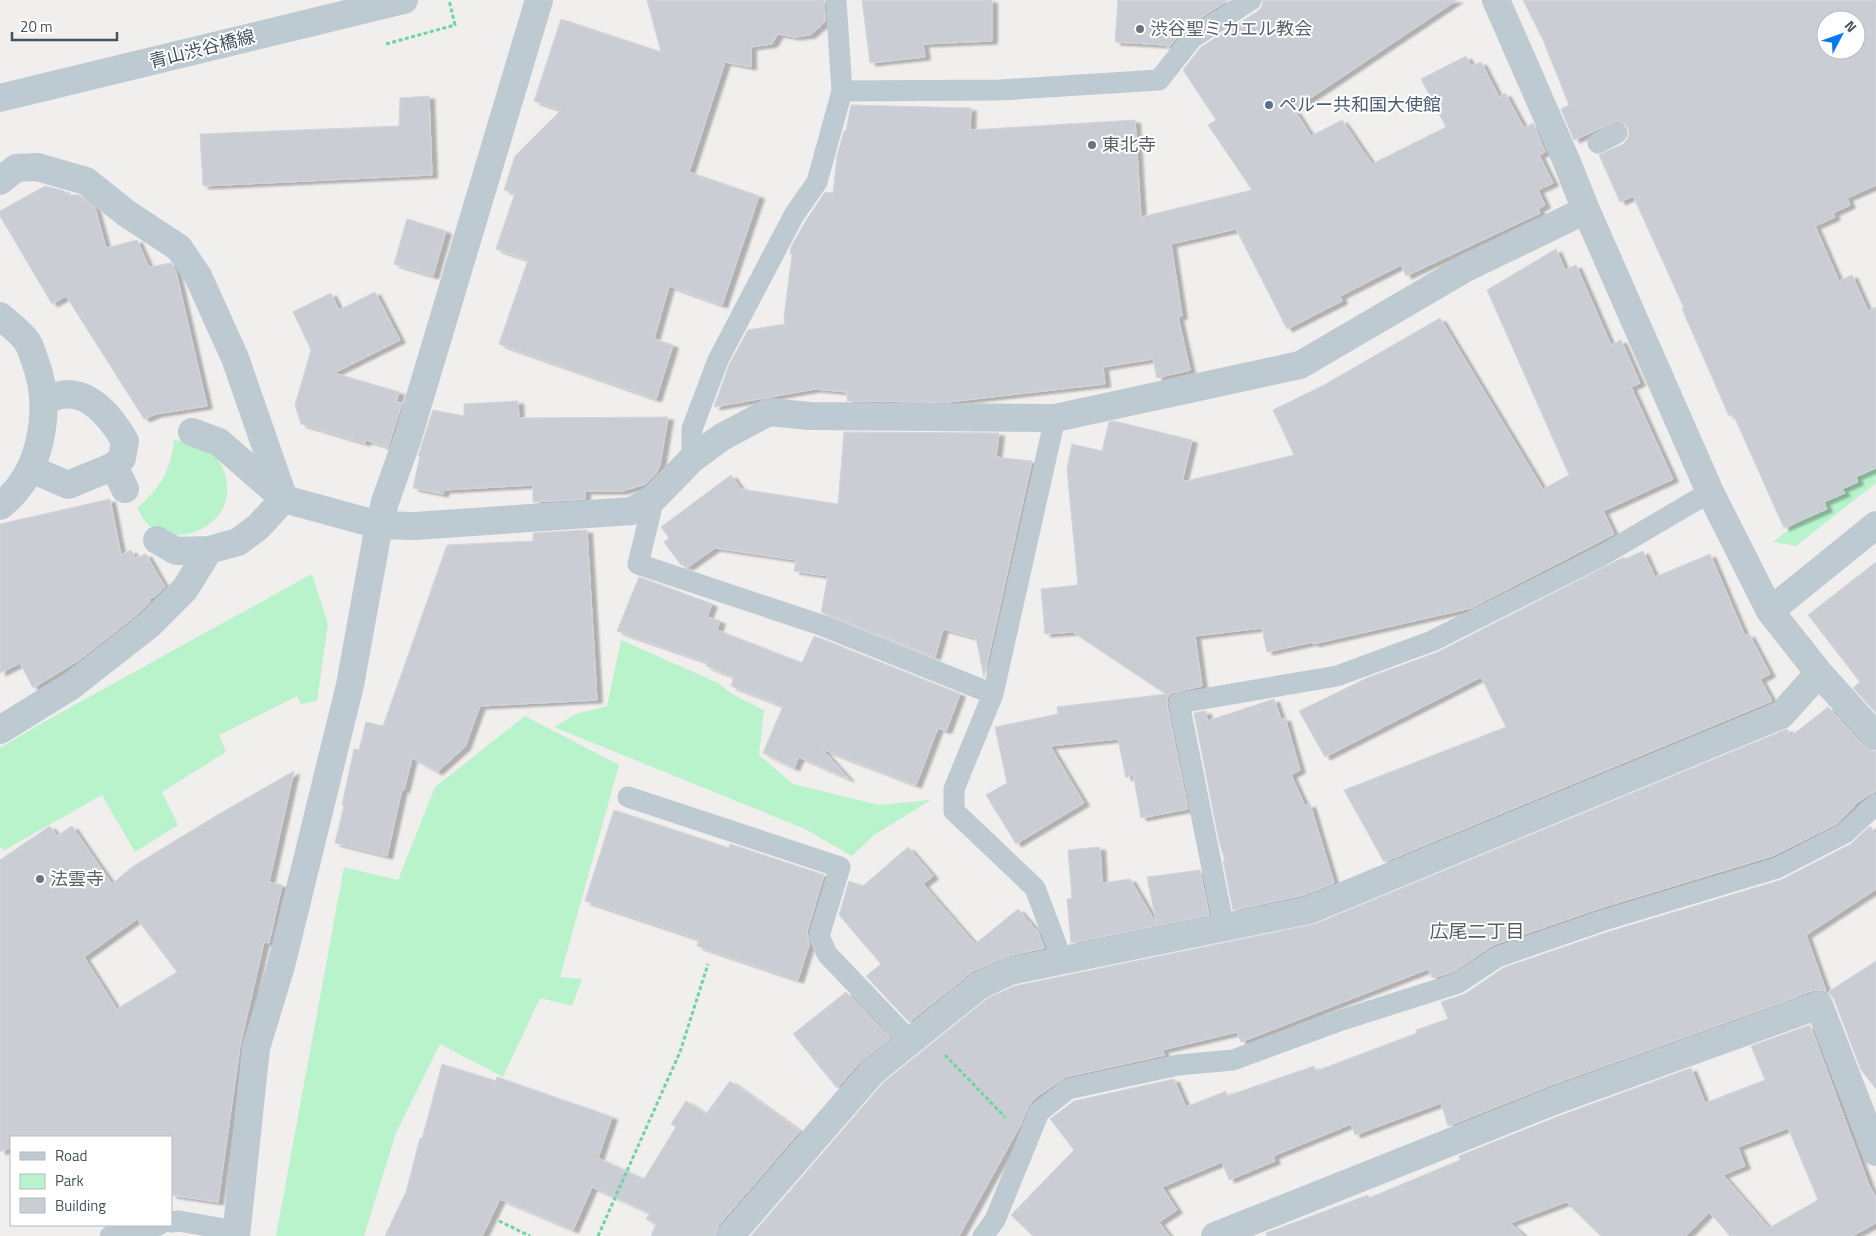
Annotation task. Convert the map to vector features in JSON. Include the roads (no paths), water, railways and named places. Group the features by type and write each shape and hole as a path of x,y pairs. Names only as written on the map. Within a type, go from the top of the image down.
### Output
{"street":[{"name":"青山渋谷橋線","path":"0,98 404,0"},
{"path":"236,1233 256,1048 281,966 350,685 379,525 385,502 408,437 539,0"},
{"path":"1496,0 1581,151 1586,210 1710,492 1770,611 1819,674 1876,736"},
{"path":"0,181 16,168 37,167 86,181 126,213 178,248 198,276 235,358 284,499"},
{"path":"192,432 219,442 284,499 379,525 415,526 632,511 654,498 692,459 722,437 769,412 810,416 1055,418 1300,365 1466,268 1586,210"},
{"path":"0,316 28,343 40,374 44,402 43,424 31,469 19,487 0,506"},
{"path":"31,469 68,485 126,464 125,441 113,421 97,404 76,395 54,396 44,402"},
{"path":"157,540 176,551 209,550 238,542 258,527 284,499"},
{"path":"1770,611 1876,524"},
{"path":"0,730 71,686 149,625 185,589 209,550"},
{"path":"730,1236 873,1070 980,985 1010,971 1309,910 1781,716 1819,674"},
{"path":"1214,1236 1556,1100 1819,1005 1876,1152"}],"lane":[{"path":"692,459 692,429 718,360 794,215 817,182 842,91 836,0"},
{"path":"842,91 1000,90 1159,80 1192,38 1251,0"},
{"path":"1581,151 1617,133"},
{"path":"1055,418 993,694 954,789 954,812 1035,888 1062,960"},
{"path":"1224,928 1179,703 1338,676 1432,641 1601,556 1710,492"},
{"path":"654,498 638,564 821,625 993,694"},
{"path":"628,797 840,867 819,936 827,954 916,1036"},
{"path":"983,1236 995,1220 1039,1112 1068,1089 1178,1066 1233,1060 1342,1020 1458,983 1497,957 1613,917 1777,868 1845,834 1876,804"},
{"path":"172,1222 179,1220 236,1233"},
{"path":"110,1236 155,1226"}],"place":[{"name":"渋谷聖ミカエル教会","path":"1140,29"},
{"name":"ペルー共和国大使館","path":"1269,105"},
{"name":"東北寺","path":"1092,145"},
{"name":"法雲寺","path":"40,879"}],"district":[{"name":"広尾二丁目","path":"1477,931"}]}
